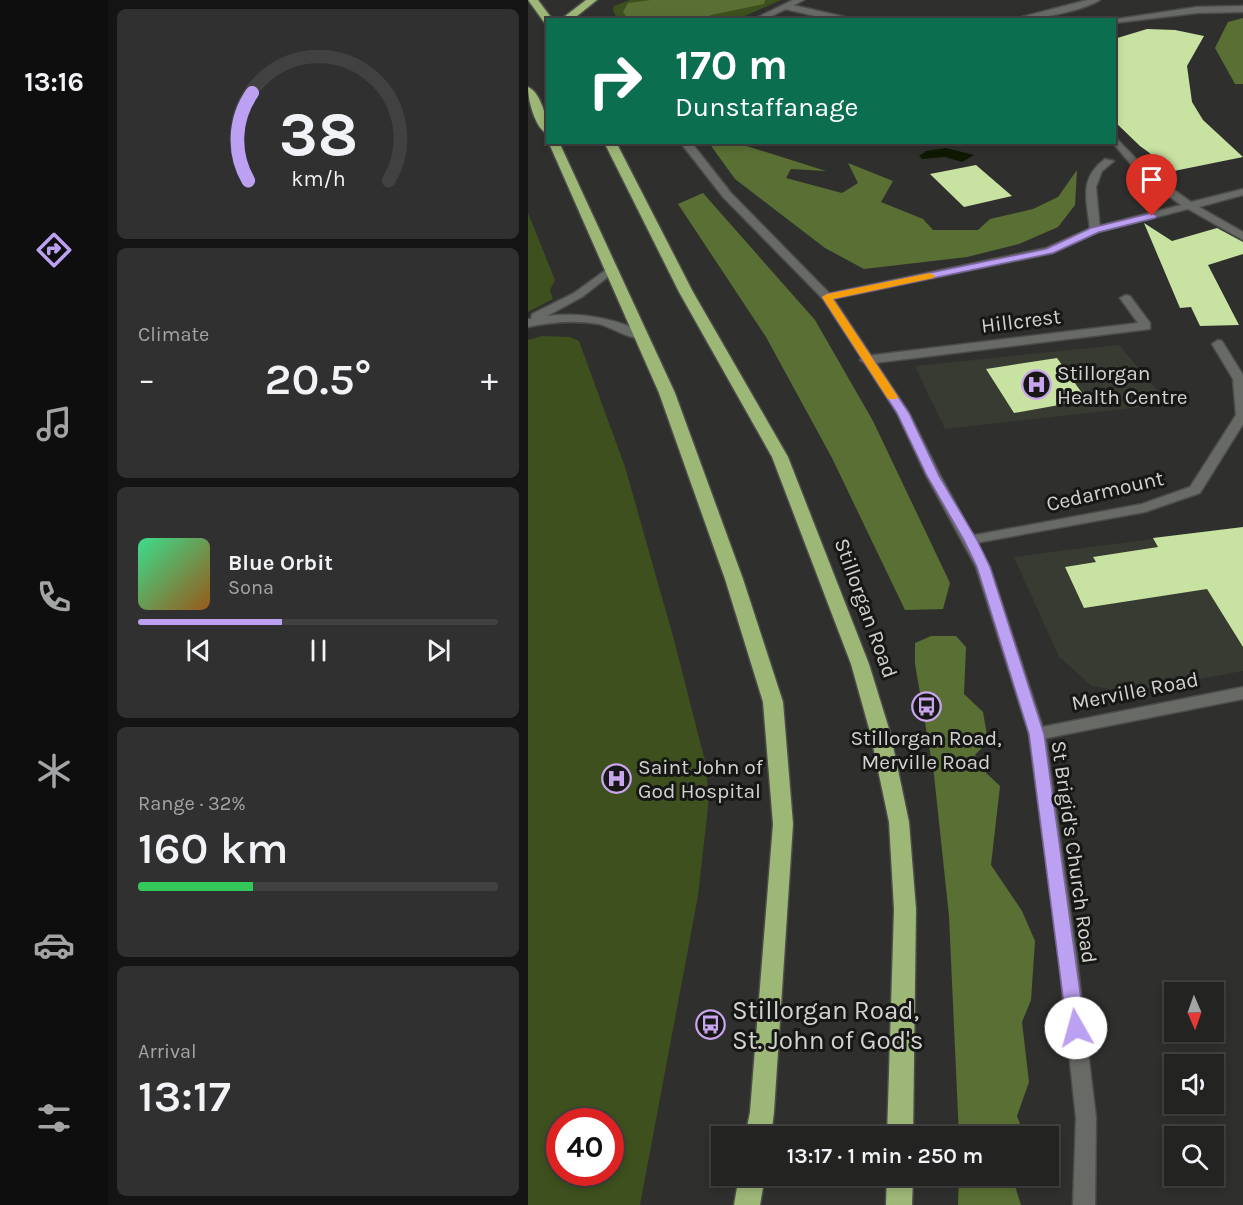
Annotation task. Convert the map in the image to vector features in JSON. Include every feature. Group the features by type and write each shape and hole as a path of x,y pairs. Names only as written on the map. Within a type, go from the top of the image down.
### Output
{"highway":[{"path":"533,0 546,18"},
{"path":"568,18 592,0"},
{"path":"528,90 546,126"},
{"path":"554,144 609,270 668,393 734,579 773,702 783,824 760,1126"},
{"name":"Stillorgan Road","path":"611,144 686,292 780,458 860,664 880,732 899,822 905,909 900,1126"},
{"path":"747,1205 750,1186"},
{"path":"899,1205 900,1186"}],"street":[{"path":"761,18 800,0"},
{"path":"1024,18 1096,0"},
{"path":"788,7 836,18"},
{"path":"1116,20 1197,10 1243,9"},
{"path":"1116,141 1145,174 1190,206 1243,237"},
{"name":"St Brigid's Church Road","path":"687,144 727,195 827,297 903,413 933,476 983,567 1037,734 1068,960 1086,1118 1083,1205"},
{"path":"1095,230 1091,187 1097,170 1109,161"},
{"path":"827,297 1049,251 1095,230 1243,192"},
{"path":"528,321 578,295 609,270"},
{"name":"Hillcrest","path":"867,360 1146,326 1126,298"},
{"path":"528,321 568,317 596,319 620,325 639,335"},
{"name":"Cedarmount","path":"970,540 1144,508 1195,490 1243,414 1239,380 1218,344"},
{"name":"Merville Road","path":"1037,734 1243,693"}],"shaded area":[{"path":"946,148 974,155 962,162 945,157 922,159 919,156 926,151"},
{"path":"1119,345 1169,404 945,429 915,366"},
{"path":"1183,535 1243,554 1243,671 1139,690 1121,691 1092,686 1059,657 1014,557"}],"green space":[{"path":"630,0 781,0 740,18 617,18 613,10 614,6"},
{"path":"651,0 765,0 764,4 711,15 706,18 627,18 623,12 628,3"},
{"path":"1243,18 1243,84 1235,84 1215,48 1228,22"},
{"path":"710,144 740,144 826,171 791,169 786,178 842,193 858,183 848,163 893,181 881,202 923,219 933,230 978,230 990,219 1033,209 1058,197 1077,170 1075,205 1058,227 1019,244 967,257 864,269 825,248 735,179"},
{"path":"703,193 815,320 873,421 950,583 943,609 905,610 832,458 766,337 678,204"},
{"path":"528,213 555,280 550,290 553,299 528,312"},
{"name":"Saint John of God Hospital","path":"542,336 570,337 579,341 625,467 673,636 705,761 709,798 698,896 640,1205 528,1205 528,340"},
{"path":"931,636 956,636 966,647 964,694 983,712 988,741 975,755 981,768 1000,786 991,865 1022,911 1035,941 1031,1000 1022,1022 1029,1082 1017,1116 1021,1126 959,1126 949,916 934,775 915,664 915,643"},
{"path":"959,1186 1015,1186 1021,1205 958,1205"}],"building":[{"path":"1147,29 1175,30 1204,36 1187,66 1192,102 1203,120 1243,157 1174,171 1140,146 1116,123 1116,38"},
{"path":"976,165 1012,196 964,207 930,174"},
{"path":"1144,223 1172,241 1217,228 1243,242 1243,254 1208,265 1239,325 1200,326 1191,307 1180,308"},
{"name":"Stillorgan Health Centre","path":"1057,358 1087,400 1014,413 986,369"},
{"path":"1243,527 1243,647 1207,589 1084,608 1065,567 1096,562 1093,557 1158,547 1153,538"}],"slow traffic":[{"path":"892,397 827,297 876,285 930,276"}],"place":[{"name":"Stillorgan Health Centre","path":"1036,385"},
{"name":"Stillorgan Road, Merville Road","path":"926,707"},
{"name":"Saint John of God Hospital","path":"617,779"},
{"name":"Stillorgan Road, St. John of God's","path":"711,1025"}],"route":[{"path":"1076,1028 1037,734 983,567 933,476 903,413 827,297 876,285 968,269 1049,251 1095,230 1152,216"}]}
